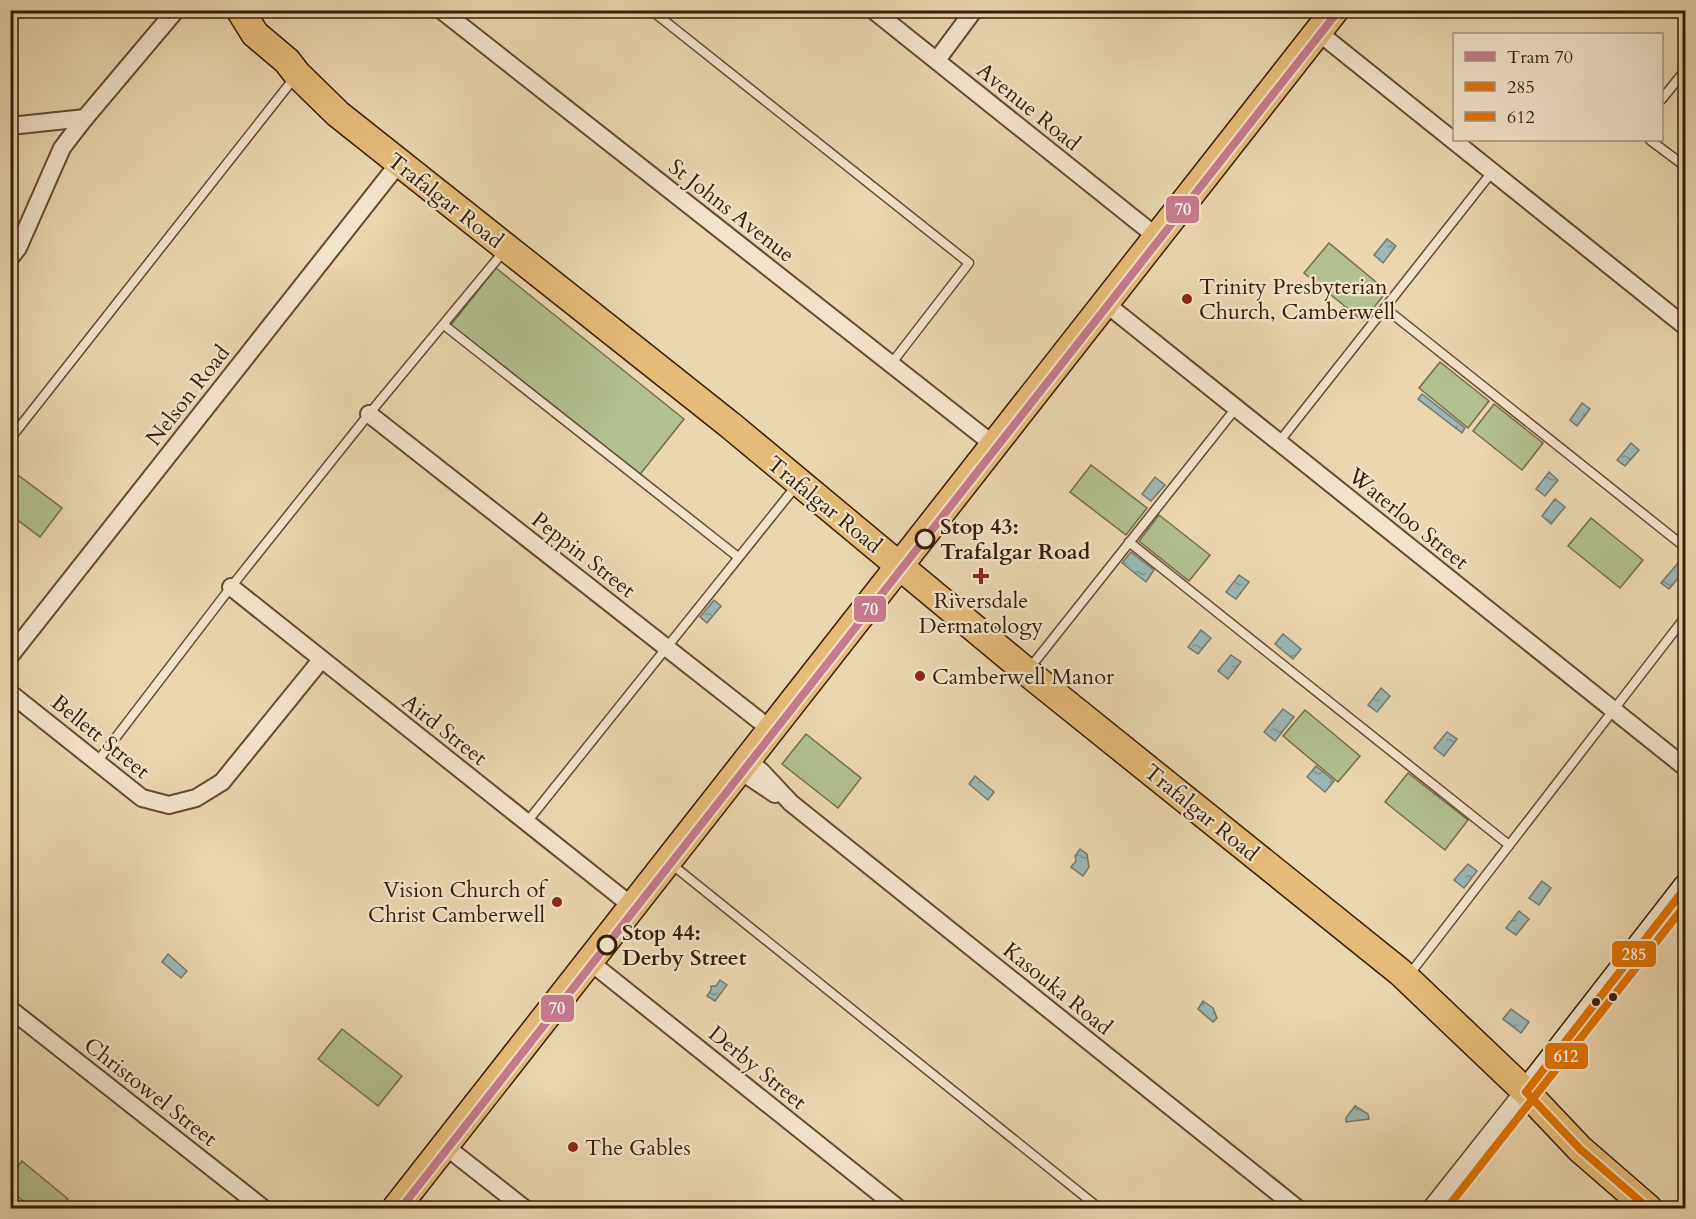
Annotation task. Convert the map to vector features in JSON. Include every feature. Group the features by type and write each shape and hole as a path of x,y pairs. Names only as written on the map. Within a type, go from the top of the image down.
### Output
{"main road":[{"name":"Trafalgar Road","path":"240,10 255,34 338,114 722,419 1027,672 1407,978 1526,1092 1580,1149 1648,1209"},
{"name":"Trafalgar Road","path":"260,10 292,68"},
{"path":"396,1209 1335,10"},
{"path":"1526,1092 1686,886"}],"street":[{"path":"13,250 62,148 176,10"},
{"name":"St Johns Avenue","path":"441,10 994,445"},
{"name":"Avenue Road","path":"873,10 1157,237"},
{"path":"937,60 974,10"},
{"path":"1318,32 1453,141"},
{"path":"10,126 85,118"},
{"path":"1453,141 1686,327"},
{"name":"Nelson Road","path":"10,656 399,163"},
{"name":"Waterloo Street","path":"1105,303 1686,768"},
{"name":"Peppin Street","path":"369,414 770,729"},
{"name":"Aird Street","path":"231,587 632,906"},
{"name":"Bellett Street","path":"10,693 142,798 169,805 196,798 222,782 321,660"},
{"name":"Kasouka Road","path":"743,765 761,771 791,803 1297,1209"},
{"name":"Derby Street","path":"589,961 898,1209"},
{"name":"Christowel Street","path":"10,1009 263,1209"},
{"path":"1434,1209 1526,1092"},
{"path":"445,1146 524,1209"}],"lane":[{"path":"651,10 969,263 891,363"},
{"path":"10,439 292,68"},
{"path":"1663,98 1686,69"},
{"path":"1651,141 1686,167"},
{"path":"1279,442 1492,172"},
{"path":"97,762 231,587 369,414 507,248"},
{"path":"1385,308 1686,548"},
{"path":"444,325 738,556"},
{"path":"1027,672 1236,408"},
{"path":"527,822 798,483"},
{"path":"1129,543 1509,845"},
{"path":"1407,978 1686,616"},
{"path":"667,861 1099,1209"}],"green space":[{"path":"1329,243 1387,291 1363,321 1304,273"},
{"path":"496,268 684,419 638,477 450,326"},
{"path":"1440,362 1489,401 1468,428 1419,388"},
{"path":"1494,404 1543,443 1522,470 1473,431"},
{"path":"1091,465 1147,508 1126,535 1070,492"},
{"path":"10,469 62,508 40,537 11,515"},
{"path":"1159,515 1210,555 1189,581 1139,541"},
{"path":"1591,518 1643,560 1620,588 1568,546"},
{"path":"1305,710 1360,756 1338,782 1283,736"},
{"path":"806,734 861,778 838,808 782,764"},
{"path":"1408,773 1468,820 1445,850 1385,802"},
{"path":"342,1029 402,1076 378,1106 318,1059"},
{"path":"22,1161 68,1199 60,1208 32,1208 11,1191 11,1175"}],"water":[{"path":"1387,239 1396,246 1383,263 1374,255"},
{"path":"1422,394 1465,428 1462,433 1418,399"},
{"path":"1582,403 1590,409 1577,426 1570,420"},
{"path":"1631,443 1639,450 1625,466 1617,460"},
{"path":"1549,472 1558,480 1545,496 1536,489"},
{"path":"1155,477 1165,485 1151,501 1142,494"},
{"path":"1555,499 1565,507 1551,524 1542,516"},
{"path":"1131,552 1154,570 1146,582 1122,563"},
{"path":"1678,563 1685,570 1669,589 1661,583"},
{"path":"1239,575 1249,582 1236,599 1226,592"},
{"path":"714,600 721,606 707,623 700,617"},
{"path":"1201,630 1211,638 1198,654 1188,647"},
{"path":"1283,634 1301,649 1293,659 1275,644"},
{"path":"1231,655 1241,662 1228,679 1218,671"},
{"path":"1381,688 1390,696 1377,712 1368,705"},
{"path":"1283,709 1294,717 1275,741 1264,732"},
{"path":"1447,732 1457,739 1444,756 1434,748"},
{"path":"1316,766 1334,781 1325,792 1307,777"},
{"path":"975,776 994,792 988,800 969,784"},
{"path":"1080,849 1087,854 1089,867 1083,876 1071,867"},
{"path":"1468,864 1477,871 1464,888 1454,880"},
{"path":"1542,881 1551,888 1539,905 1529,898"},
{"path":"1519,911 1529,919 1516,935 1506,928"},
{"path":"168,954 187,971 181,978 162,962"},
{"path":"720,980 727,985 715,1001 707,996 711,986 716,986"},
{"path":"1203,1001 1213,1008 1217,1018 1213,1022 1198,1009"},
{"path":"1511,1009 1529,1022 1521,1033 1503,1019"},
{"path":"1355,1106 1368,1114 1369,1119 1346,1122 1346,1118"}],"tram line":[{"path":"1336,15 1339,10"},
{"name":"70","path":"401,1208 1339,10"}],"transit line":[{"name":"285","path":"1526,1092 1686,887"},
{"name":"612","path":"1447,1208 1686,904"},
{"name":"285","path":"1526,1092 1580,1149 1648,1208"}],"place":[{"name":"Trinity Presbyterian Church, Camberwell","path":"1187,299"},
{"name":"Stop 43: Trafalgar Road","path":"925,539"},
{"name":"Riversdale Dermatology","path":"981,576"},
{"name":"Camberwell Manor","path":"920,676"},
{"name":"Vision Church of Christ Camberwell","path":"557,902"},
{"name":"Stop 44: Derby Street","path":"607,945"},
{"name":"The Gables","path":"573,1147"}]}
